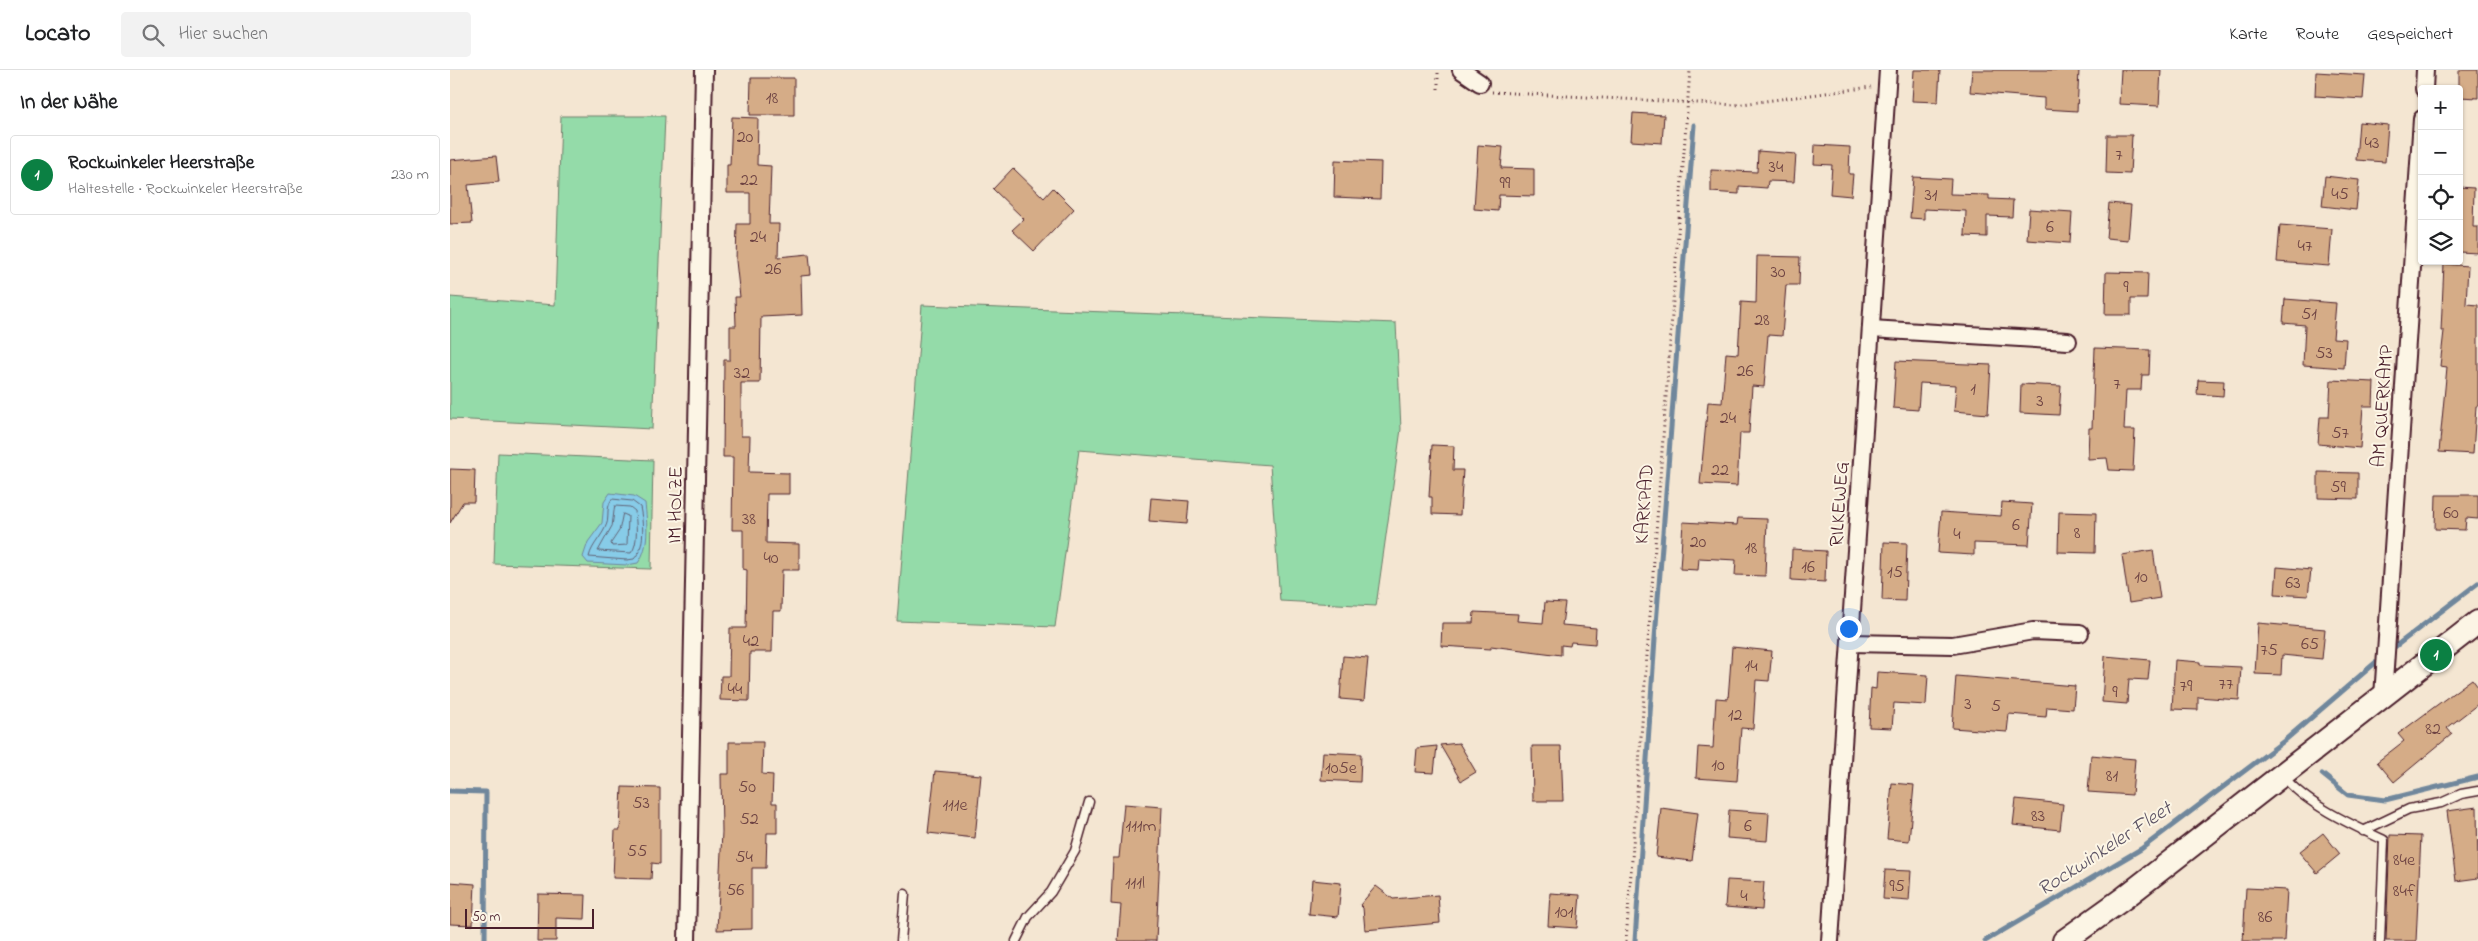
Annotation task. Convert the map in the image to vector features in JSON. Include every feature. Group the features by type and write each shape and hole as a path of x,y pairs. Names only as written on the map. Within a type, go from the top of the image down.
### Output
{"main road":[{"path":"2064,941 2124,898 2478,622"}],"street":[{"name":"IM HOLZE","path":"687,941 704,70"},
{"path":"1461,70 1480,84"},
{"path":"2424,85 2425,70"},
{"name":"RILKEWEG","path":"1830,941 1887,78"},
{"name":"AM QUERKAMP","path":"2383,697 2421,130"},
{"path":"1871,329 2068,341"},
{"path":"1850,643 1953,645 2033,631 2080,633"}],"lane":[{"path":"2283,775 2296,791 2384,840 2380,941"},
{"path":"2363,830 2409,809 2441,803 2461,794 2478,791"},
{"path":"1016,941 1028,917 1052,892 1075,851 1089,802"},
{"path":"901,941 905,894"}],"path":[{"path":"1438,70 1438,89"},
{"name":"KARKPAD","path":"1626,941 1690,70"},
{"path":"1480,84 1489,92 1735,105 1887,78"}],"green space":[{"path":"561,116 665,116 652,429 450,419 450,297 555,305"},
{"path":"922,305 1396,323 1401,429 1376,606 1280,601 1270,465 1079,450 1055,627 897,621"},
{"path":"498,453 653,460 651,569 494,564"}],"water":[{"path":"610,493 634,496 645,503 646,542 638,563 627,565 588,563 583,557 588,542 602,523 604,502"}],"building":[{"path":"1914,70 1940,70 1938,102 1912,101"},
{"path":"1972,70 2079,70 2077,111 2044,109 2044,98 1970,92"},
{"path":"2121,70 2161,70 2159,106 2119,104"},
{"path":"2459,70 2478,70 2478,98 2463,97 2463,85 2459,85"},
{"path":"2316,72 2365,75 2363,99 2315,96"},
{"path":"751,78 794,78 794,115 750,115"},
{"path":"1633,113 1664,115 1662,143 1631,141"},
{"path":"732,117 758,118 757,165 771,166 769,224 779,224 778,257 809,254 811,275 801,276 802,315 761,317 760,383 741,383 741,436 750,436 749,472 789,473 789,494 767,494 766,543 799,544 799,570 782,570 781,611 773,611 772,652 750,652 749,701 720,700 721,676 729,676 730,628 746,628 747,570 743,569 743,530 732,530 733,457 723,457 724,360 730,360 730,326 736,326 735,297 740,297 736,261 737,224 750,224 750,193 727,193 727,165 730,165"},
{"path":"2359,122 2388,125 2385,162 2356,160"},
{"path":"2107,135 2132,135 2130,174 2106,173"},
{"path":"1478,145 1503,147 1501,168 1534,169 1534,196 1499,195 1498,211 1474,209"},
{"path":"1815,145 1850,147 1849,174 1853,174 1851,196 1830,194 1832,165 1814,164"},
{"path":"1758,151 1796,154 1794,182 1768,181 1767,188 1739,186 1739,194 1711,192 1711,170 1757,172"},
{"path":"496,156 499,182 468,185 472,223 450,224 450,160"},
{"path":"1335,160 1381,162 1380,199 1334,197"},
{"path":"1013,168 1044,198 1053,188 1074,209 1034,251 1012,230 1024,219 993,189"},
{"path":"2325,176 2359,180 2356,210 2322,206"},
{"path":"1913,177 1951,179 1950,194 1989,195 1989,199 2013,200 2012,217 1987,216 1987,237 1965,236 1966,211 1924,209 1924,219 1910,218"},
{"path":"2463,187 2474,188 2473,227 2478,227 2478,253 2463,252"},
{"path":"2109,203 2131,205 2128,240 2106,238"},
{"path":"2029,209 2072,212 2070,243 2027,240"},
{"path":"2280,225 2332,229 2329,266 2277,262"},
{"path":"1757,256 1800,257 1799,285 1786,285 1782,336 1768,335 1764,387 1752,386 1749,433 1740,433 1737,486 1700,484 1708,402 1722,403 1726,353 1738,354 1741,302 1756,303"},
{"path":"2444,265 2468,266 2466,304 2478,305 2478,406 2476,406 2473,454 2439,452 2447,367 2440,366 2444,331 2441,331"},
{"path":"2106,272 2148,273 2147,299 2131,299 2131,315 2105,315"},
{"path":"2285,299 2336,303 2333,338 2346,339 2344,368 2303,365 2305,325 2283,323"},
{"path":"2095,348 2150,350 2149,375 2142,375 2141,390 2126,390 2124,430 2135,430 2133,471 2109,470 2107,458 2088,459 2089,428 2092,428"},
{"path":"1896,361 1991,365 1988,414 1954,411 1956,385 1920,383 1918,410 1893,408"},
{"path":"2198,380 2224,381 2223,396 2197,394"},
{"path":"2331,380 2374,382 2373,406 2363,406 2360,448 2318,444 2320,417 2329,417"},
{"path":"2021,384 2061,386 2059,415 2020,413"},
{"path":"1432,445 1454,446 1453,470 1463,470 1460,515 1432,514 1432,497 1429,497"},
{"path":"450,469 475,470 474,502 463,502 450,523"},
{"path":"2318,472 2358,473 2358,499 2318,498"},
{"path":"2436,495 2478,495 2478,519 2466,518 2465,530 2435,529"},
{"path":"1151,498 1189,501 1187,524 1149,521"},
{"path":"2002,502 2032,504 2029,545 1974,543 1974,555 1938,553 1941,512 2001,516"},
{"path":"2059,512 2096,513 2095,553 2058,552"},
{"path":"1738,518 1767,519 1765,576 1735,575 1736,560 1699,558 1698,570 1680,569 1683,522 1737,525"},
{"path":"1884,542 1907,543 1905,601 1882,600"},
{"path":"1792,549 1826,551 1825,582 1791,580"},
{"path":"2153,550 2160,598 2129,603 2122,555"},
{"path":"2277,567 2311,570 2308,596 2275,594"},
{"path":"1545,602 1565,603 1562,625 1596,628 1595,644 1571,642 1570,646 1561,645 1561,655 1491,646 1491,649 1441,646 1442,623 1473,623 1474,612 1518,614 1517,621 1543,623"},
{"path":"2258,623 2325,629 2322,659 2282,655 2281,675 2255,674"},
{"path":"1732,647 1772,651 1769,681 1756,680 1753,729 1741,728 1737,781 1696,778 1698,747 1713,748 1716,698 1728,699"},
{"path":"1343,656 1368,658 1364,701 1340,699"},
{"path":"2105,656 2150,660 2148,680 2129,679 2127,704 2102,702"},
{"path":"2175,660 2200,662 2200,665 2241,667 2239,700 2198,697 2198,710 2172,709"},
{"path":"1877,672 1928,675 1926,705 1894,703 1892,728 1869,727 1871,688 1876,689"},
{"path":"1956,676 2075,686 2073,709 2047,707 2046,717 2009,714 2007,732 1952,728"},
{"path":"2472,679 2478,687 2478,704 2447,728 2452,734 2394,782 2377,762 2404,741 2398,734"},
{"path":"729,742 763,742 762,774 773,775 772,803 777,803 777,833 767,833 766,868 752,868 752,929 717,930 722,832 721,774 729,774"},
{"path":"1459,743 1476,772 1461,781 1440,745"},
{"path":"1437,746 1434,773 1415,772 1417,748"},
{"path":"1532,746 1561,746 1563,801 1533,801"},
{"path":"1323,752 1361,754 1360,782 1321,780"},
{"path":"2091,755 2135,759 2132,795 2088,792"},
{"path":"935,771 981,775 975,838 928,833"},
{"path":"1892,783 1914,785 1909,841 1887,839"},
{"path":"622,787 660,788 660,864 652,863 651,879 613,878 615,830 620,830"},
{"path":"2016,799 2063,804 2060,830 2013,825"},
{"path":"1124,804 1162,807 1156,941 1118,941 1121,905 1111,904 1113,858 1119,858"},
{"path":"2477,807 2478,878 2456,881 2447,811"},
{"path":"1661,808 1698,813 1692,861 1656,857"},
{"path":"1729,810 1769,813 1767,841 1727,838"},
{"path":"2323,833 2340,854 2317,873 2299,852"},
{"path":"2390,835 2421,836 2416,941 2386,941"},
{"path":"1885,870 1911,871 1909,901 1883,899"},
{"path":"1312,880 1341,883 1338,917 1309,914"},
{"path":"1727,880 1764,882 1762,910 1725,907"},
{"path":"450,882 475,884 473,925 450,924"},
{"path":"1376,886 1393,899 1438,895 1440,923 1365,930 1363,908 1360,905"},
{"path":"2246,888 2287,890 2284,941 2243,941"},
{"path":"1550,893 1580,895 1577,928 1548,926"},
{"path":"538,894 586,895 585,919 556,918 556,941 537,941"}],"waterway":[{"path":"1635,941 1655,638 1694,125"},
{"path":"2392,649 2478,583"},
{"name":"Rockwinkeler Fleet","path":"1985,941 2141,849 2284,741 2375,663"},
{"name":"Rockwinkeler Fleet","path":"2322,774 2348,795 2385,800 2478,777"},
{"path":"450,791 486,792 485,941"}],"place":[{"name":"Rockwinkeler Heerstraße","path":"2436,655"}]}
